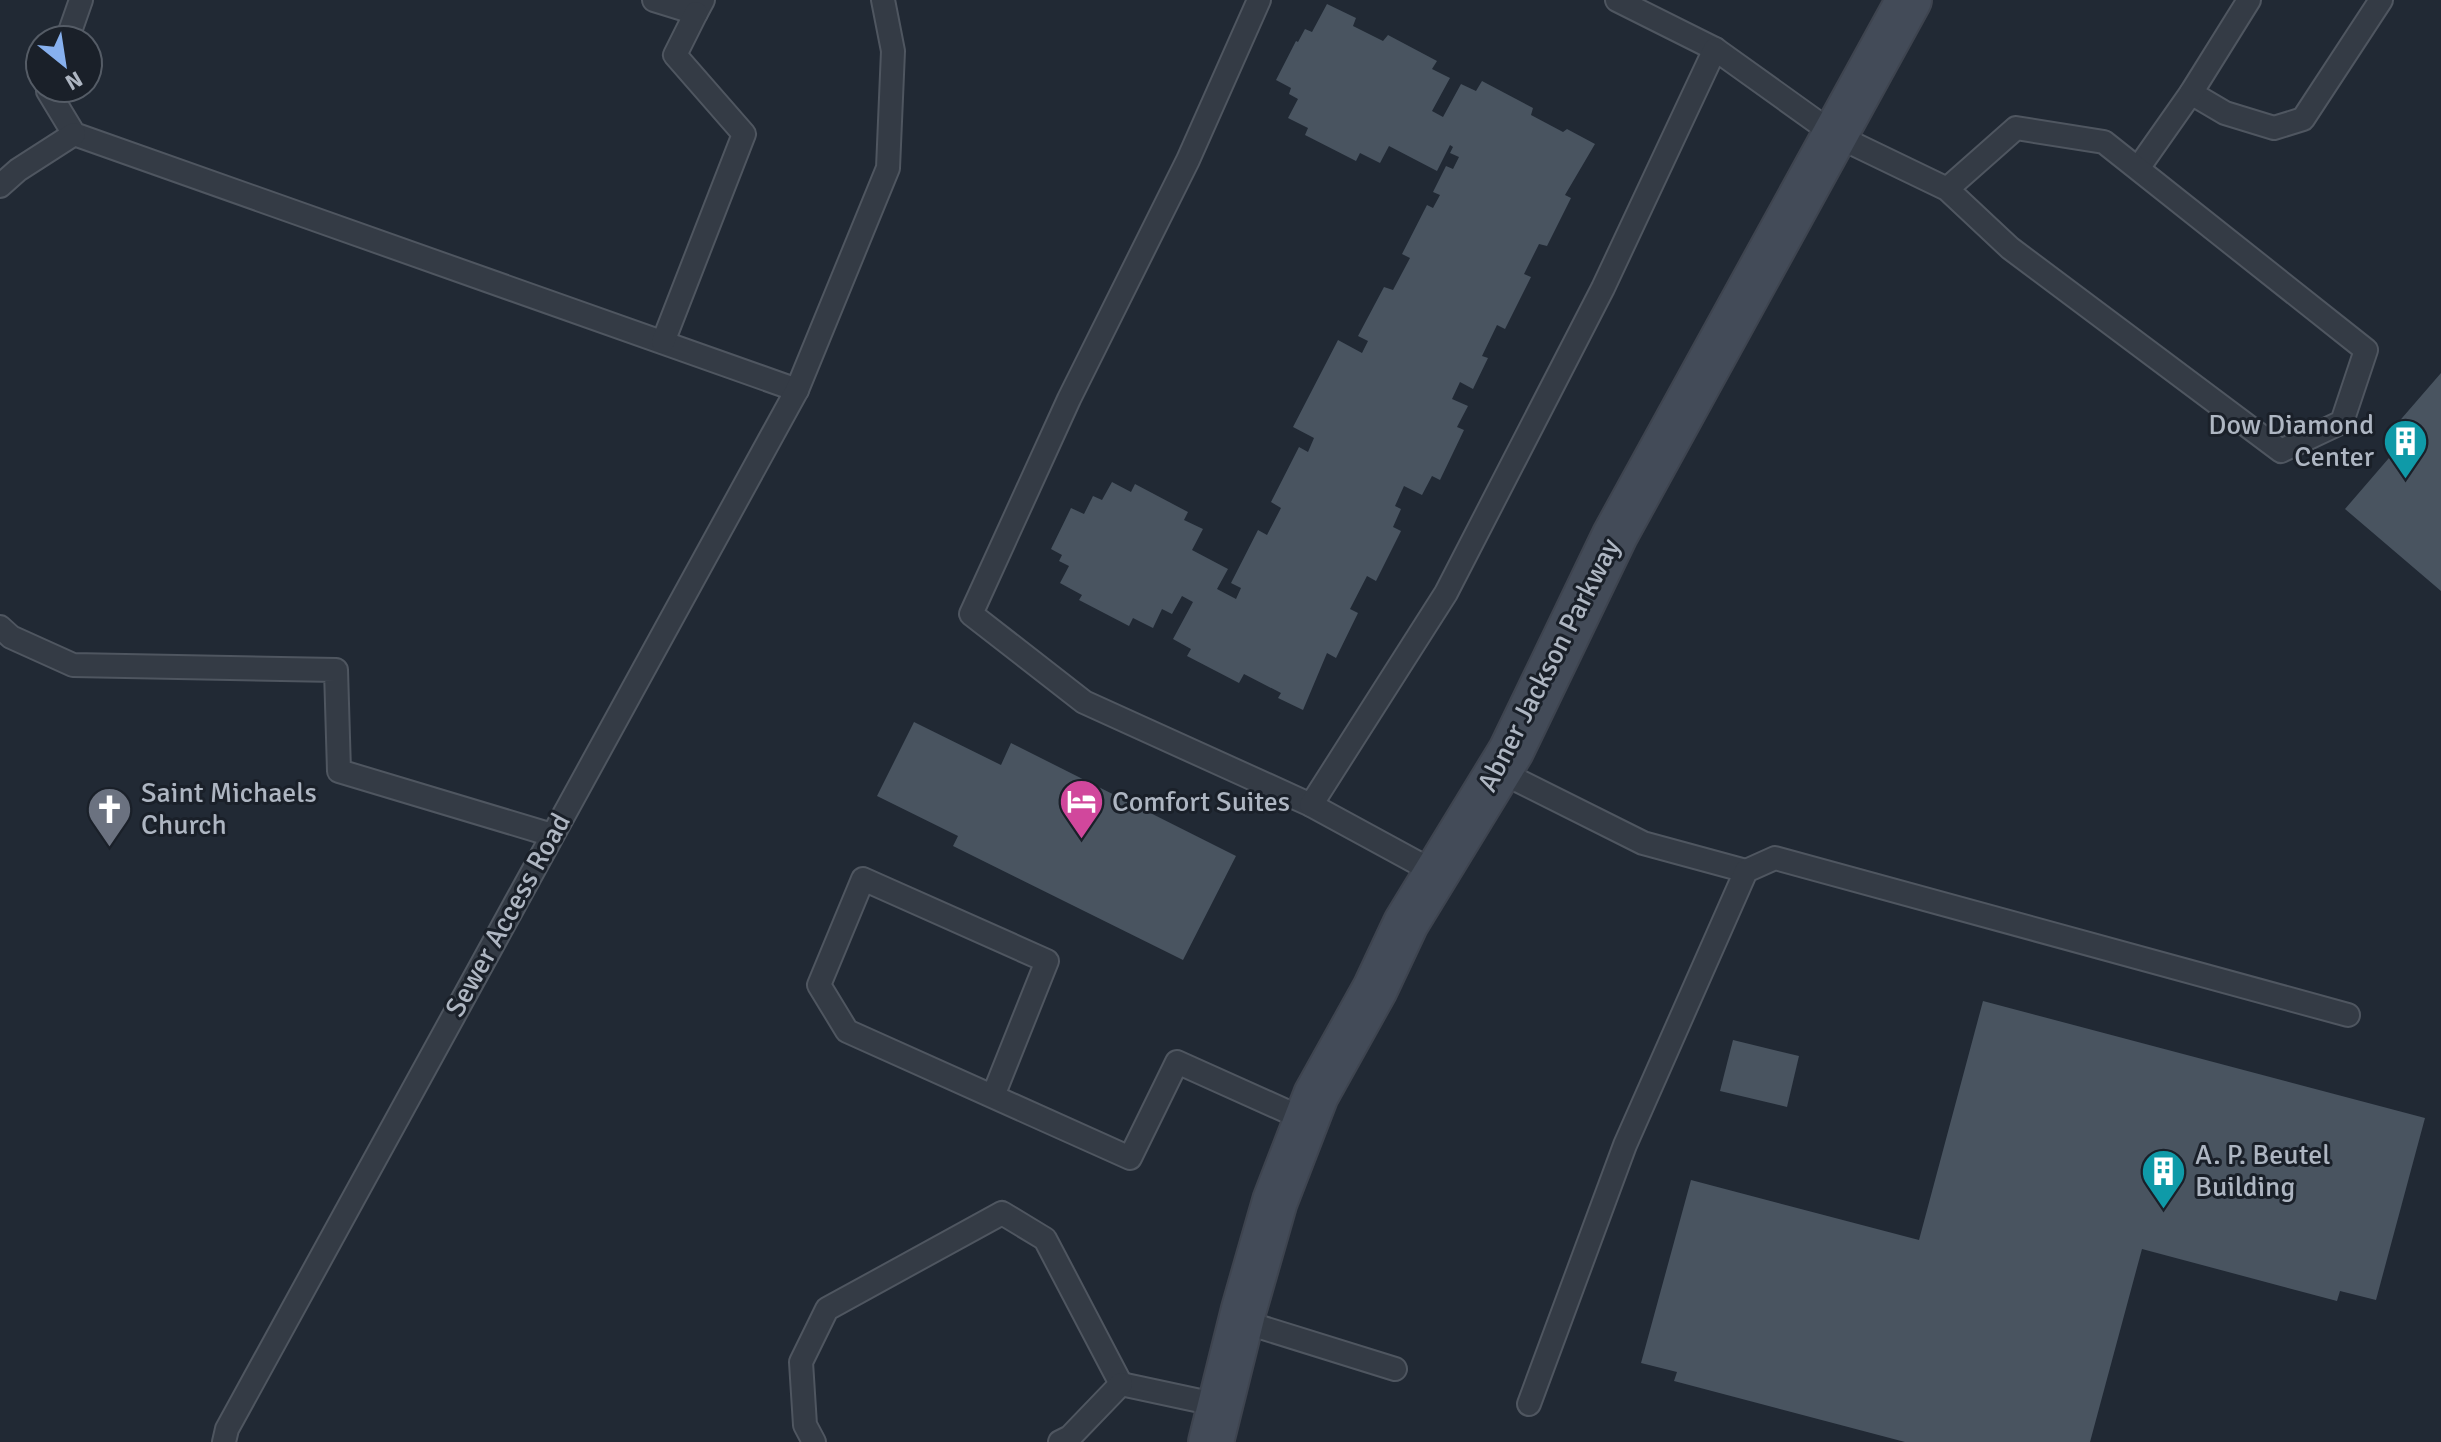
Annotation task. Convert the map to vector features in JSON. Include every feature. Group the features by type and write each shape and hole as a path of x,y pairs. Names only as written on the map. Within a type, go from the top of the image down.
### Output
{"street":[{"name":"Abner Jackson Parkway","path":"1215,1423 1275,1201 1316,1095 1375,989 1406,923 1511,751 1615,535 1909,0"}],"lane":[{"path":"73,24 81,0"},
{"path":"654,0 700,6 675,55 744,134 663,342"},
{"name":"Sewer Access Road","path":"224,1442 227,1429 797,390 888,168 893,51 883,0"},
{"path":"1259,0 1188,160 1069,399 971,614 1084,702 1311,805 1436,873"},
{"path":"1617,0 1715,49 1835,135 1947,189 2010,248 2281,451 2342,422 2366,350 2104,142 2016,128 1947,189"},
{"path":"2139,167 2191,93 2249,0"},
{"path":"2191,93 2225,113 2274,128 2303,119 2381,0"},
{"path":"1311,805 1446,593 1603,288 1715,49"},
{"path":"56,104 74,134 797,390"},
{"path":"0,186 18,170 74,134"},
{"path":"0,627 11,637 73,665 336,670 339,771 552,835"},
{"path":"1499,771 1643,843 1746,871 1775,858 2348,1015"},
{"path":"1529,1404 1625,1145 1746,871"},
{"path":"993,1096 1047,961 863,879 819,985 847,1031 1130,1158 1177,1062 1306,1120"},
{"path":"814,1442 805,1425 801,1362 827,1309 1002,1213 1045,1239 1121,1384 1215,1423"},
{"path":"1241,1321 1395,1369"},
{"path":"1060,1442 1070,1437 1121,1384"}],"building":[{"path":"1327,4 1356,18 1353,26 1383,41 1388,35 1437,61 1432,69 1450,78 1432,111 1443,117 1461,84 1476,91 1482,81 1533,108 1531,115 1595,144 1565,195 1571,198 1547,246 1539,244 1524,274 1531,277 1505,329 1497,325 1482,356 1488,358 1473,389 1460,382 1452,399 1468,406 1457,427 1464,430 1440,480 1432,476 1422,495 1404,486 1395,506 1401,509 1393,527 1401,531 1376,581 1367,576 1350,609 1358,613 1336,658 1327,653 1303,710 1278,698 1281,693 1244,674 1239,683 1187,656 1191,649 1173,639 1193,602 1182,596 1172,614 1162,609 1153,628 1133,618 1129,626 1079,600 1082,595 1060,583 1069,566 1059,561 1062,555 1051,549 1071,508 1084,514 1093,496 1102,500 1112,482 1131,492 1135,484 1188,512 1184,520 1203,529 1192,550 1228,569 1217,589 1236,599 1241,588 1231,583 1258,530 1267,535 1281,508 1271,502 1299,447 1308,452 1314,438 1293,427 1338,340 1362,353 1368,341 1358,336 1384,287 1393,290 1410,258 1402,254 1427,205 1433,208 1440,195 1433,192 1446,166 1453,169 1459,157 1450,153 1453,147 1450,145 1437,171 1389,146 1380,163 1360,153 1356,161 1305,135 1308,128 1288,118 1298,99 1289,94 1291,88 1276,80 1296,41 1305,29 1312,32"},
{"name":"Dow Diamond Center","path":"2441,373 2441,591 2345,509 2395,451 2383,440"},
{"name":"Comfort Suites","path":"914,722 1001,765 1011,743 1236,856 1183,960 953,846 958,836 877,796"},
{"name":"A. P. Beutel Building","path":"1983,1001 2425,1118 2376,1300 2340,1291 2337,1301 2142,1249 2090,1442 1905,1442 1674,1381 1677,1372 1641,1363 1691,1180 1919,1240"},
{"path":"1733,1040 1799,1056 1787,1107 1720,1091"}],"place":[{"name":"Dow Diamond Center","path":"2405,480"},
{"name":"Comfort Suites","path":"1081,841"},
{"name":"Saint Michaels Church","path":"110,848"},
{"name":"A. P. Beutel Building","path":"2164,1210"}]}
